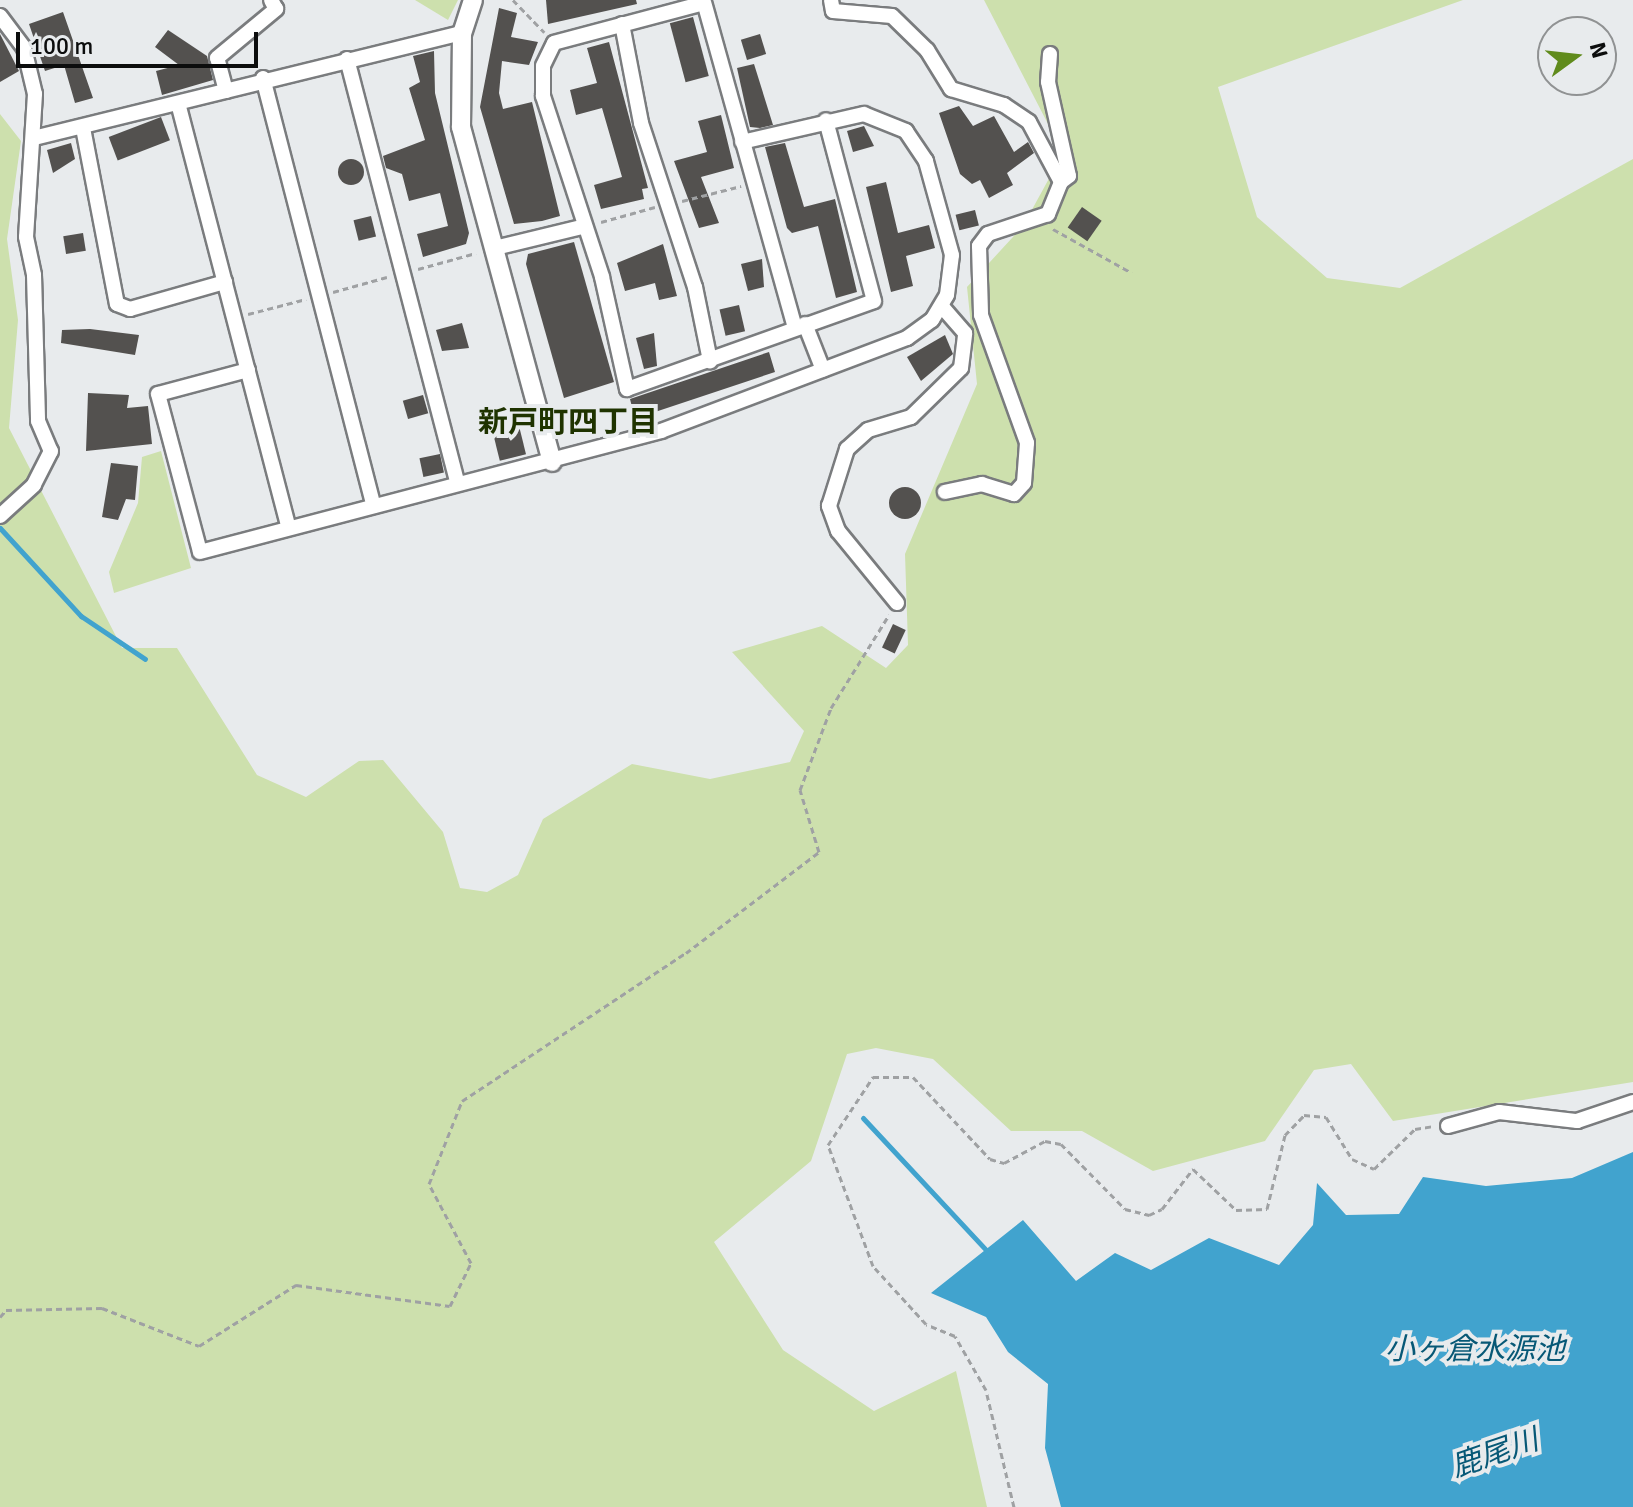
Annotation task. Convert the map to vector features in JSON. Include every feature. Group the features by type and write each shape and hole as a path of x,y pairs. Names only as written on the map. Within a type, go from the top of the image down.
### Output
{"street":[{"path":"226,91 217,58 276,9 271,0"},
{"path":"473,0 462,33 461,127 552,462"},
{"path":"831,0 833,11 892,16 927,50 951,89 1004,105 1029,122 1061,182"},
{"path":"823,370 800,326 742,142 704,3 554,43 543,66 543,96 627,389 710,361 800,326 874,301 826,120"},
{"path":"0,16 29,62 34,138 26,237 34,275 38,421 51,451 34,485 2,514"},
{"path":"622,24 641,123 695,287 710,361"},
{"path":"34,138 226,91 263,78 462,33"},
{"path":"945,492 982,484 1014,494 1024,483 1027,443 981,315 979,246 988,234 1048,214 1061,182 1069,176 1048,82 1050,54"},
{"path":"347,59 458,484"},
{"path":"263,78 374,506"},
{"path":"178,103 289,528"},
{"path":"248,370 158,394 200,552 661,431 907,338 942,307 952,255 921,150 906,131 874,115 826,120 742,142"},
{"path":"83,128 117,304 130,309 225,282"},
{"path":"495,248 582,227"},
{"path":"897,603 838,531 829,506 847,449 868,430 911,417 961,368 965,333 942,307"},
{"path":"1448,1126 1499,1112 1577,1121 1633,1102"}],"path":[{"path":"513,0 554,43"},
{"path":"1048,214 1068,242 1132,273"},
{"path":"236,317 495,248"},
{"path":"0,1317 6,1310 102,1308 199,1346 296,1285 450,1306 471,1263 429,1184 462,1101 686,953 819,852 800,790 831,708 897,603"},
{"path":"1014,1507 986,1390 955,1336 926,1324 873,1266 828,1145 873,1077 913,1077 990,1159 1004,1163 1045,1141 1061,1144 1125,1209 1149,1215 1162,1209 1193,1169 1236,1210 1267,1209 1285,1135 1304,1115 1326,1117 1352,1159 1374,1169 1415,1129 1448,1126"}],"green space":[{"path":"415,0 458,0 448,20"},
{"path":"984,0 1463,0 1218,87 1257,217 1327,278 1400,288 1633,159 1633,1082 1393,1121 1351,1064 1314,1070 1265,1141 1153,1171 1082,1131 1011,1131 933,1059 876,1048 847,1054 811,1161 714,1242 783,1350 874,1411 956,1371 987,1507 0,1507 0,114 21,141 7,239 18,320 9,428 122,648 177,648 257,775 306,797 359,761 383,760 443,832 460,888 487,892 518,875 543,819 632,764 710,779 790,762 804,731 732,652 822,626 886,668 908,645 905,554 977,384 967,287 1023,226 1063,153"},
{"path":"161,451 191,568 114,593 109,572 138,503 142,457"}],"water":[{"name":"小ヶ倉水源池","path":"1633,1152 1633,1507 1061,1507 1045,1448 1048,1384 1008,1352 986,1317 931,1293 1023,1220 1076,1281 1115,1253 1151,1270 1209,1238 1279,1265 1313,1225 1317,1183 1346,1215 1399,1214 1423,1177 1486,1186 1572,1178"}],"building":[{"path":"546,0 636,0 637,4 548,24"},
{"path":"499,8 517,13 511,37 538,42 529,65 502,61 499,93 503,109 532,102 560,216 542,221 514,224 480,107"},
{"path":"63,12 93,98 75,103 64,65 45,71 29,24"},
{"path":"693,17 709,76 686,82 670,23"},
{"path":"168,30 207,56 213,80 162,95 156,71 179,65 155,47"},
{"path":"0,34 19,71 0,82"},
{"path":"760,34 766,54 747,60 741,40"},
{"path":"609,42 648,188 642,189 644,199 601,209 594,185 622,177 602,108 576,115 570,90 597,83 587,48"},
{"path":"434,51 435,93 469,233 466,244 423,257 417,234 448,226 440,193 409,201 402,174 386,168 383,156 425,140 409,88 420,82 413,56"},
{"path":"754,64 773,125 760,128 750,127 737,68"},
{"path":"959,106 973,126 994,116 1014,152 1028,142 1034,153 1007,173 1013,185 989,198 980,180 972,184 960,174 939,113"},
{"path":"721,115 734,168 701,177 719,223 699,228 674,161 707,152 698,121"},
{"path":"161,117 170,140 118,160 109,137"},
{"path":"864,126 874,146 853,152 847,131"},
{"path":"71,143 75,159 53,173 47,150"},
{"path":"785,143 804,207 835,199 857,292 836,298 818,226 792,233 787,228 765,147"},
{"path":"351,159 360,163 364,172 360,181 351,185 342,181 338,172 342,163"},
{"path":"886,182 898,233 929,225 935,248 906,256 913,286 891,292 866,187"},
{"path":"1082,207 1102,221 1087,241 1068,227"},
{"path":"975,210 979,226 959,230 956,215"},
{"path":"371,216 376,236 359,241 354,220"},
{"path":"83,233 86,251 66,254 63,236"},
{"path":"574,242 614,382 564,398 526,264 528,254"},
{"path":"663,244 677,296 659,300 655,283 625,291 617,263"},
{"path":"762,259 764,287 748,291 741,264"},
{"path":"739,305 745,331 726,336 720,309"},
{"path":"462,323 469,348 442,351 436,330"},
{"path":"90,329 139,335 135,355 61,343 62,330"},
{"path":"654,333 657,366 644,369 636,338"},
{"path":"945,335 953,354 921,381 907,357"},
{"path":"769,352 775,372 652,413 654,420 635,419 630,399"},
{"path":"88,393 129,395 127,408 148,406 152,444 86,451"},
{"path":"423,395 428,413 408,419 403,401"},
{"path":"519,426 526,454 500,461 493,433"},
{"path":"440,454 444,473 423,477 419,458"},
{"path":"111,463 138,466 135,500 126,499 118,520 102,517"},
{"path":"905,487 916,492 921,503 916,514 905,519 894,514 889,503 894,492"},
{"path":"893,624 906,630 895,653 882,648"}],"waterway":[{"path":"0,528 81,616 145,659"},
{"path":"863,1118 986,1250"}],"district":[{"name":"新戸町四丁目","path":"568,423"}],"water label":[{"name":"鹿尾川","path":"1495,1454"}]}
